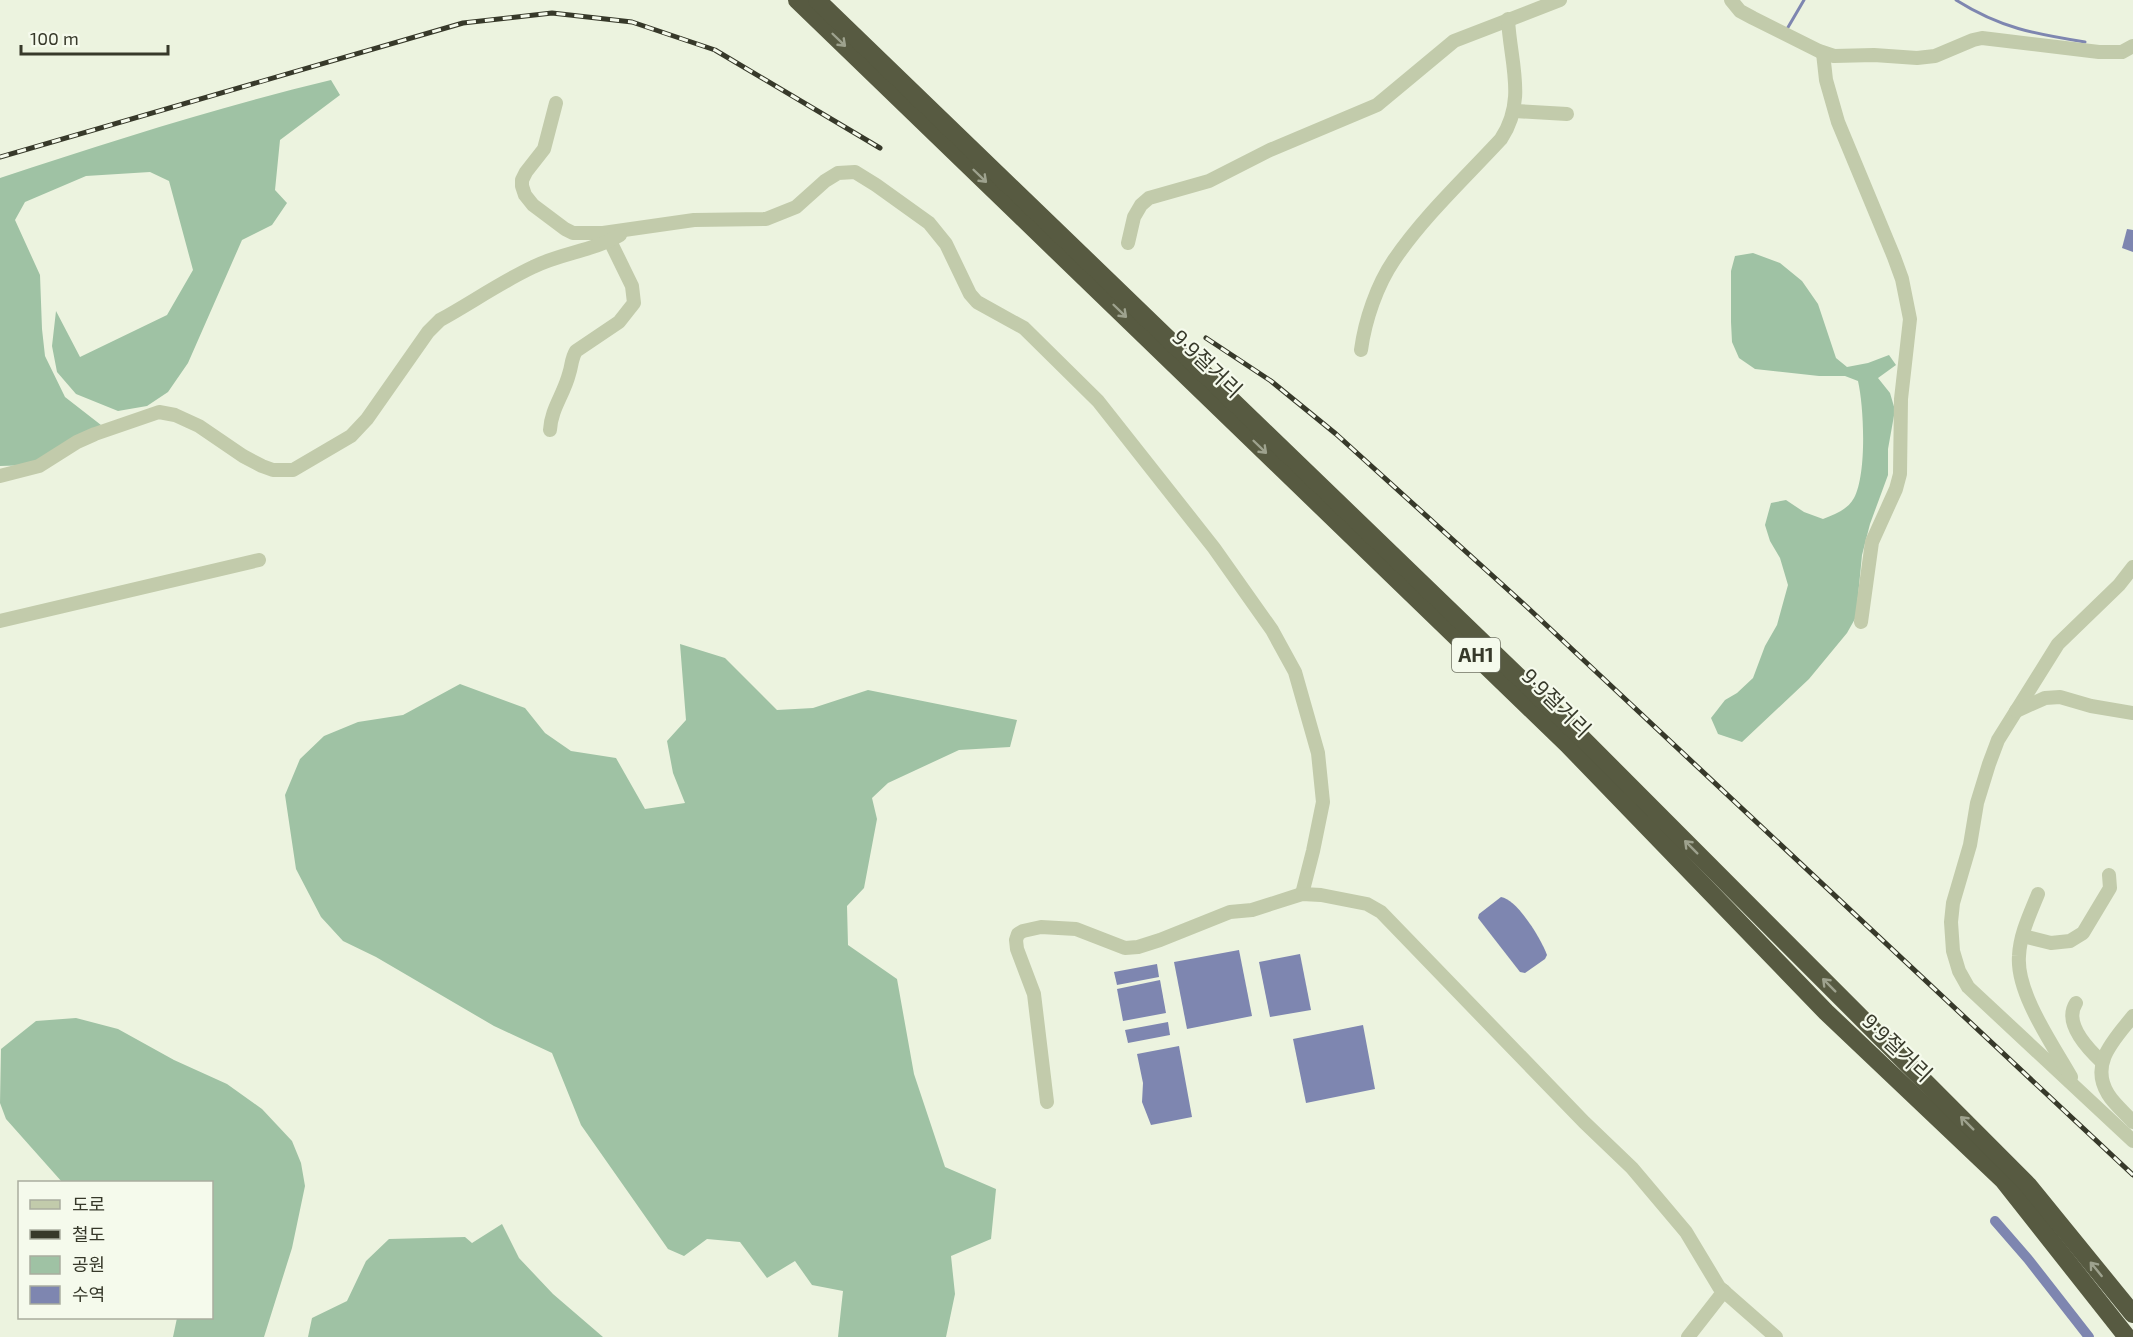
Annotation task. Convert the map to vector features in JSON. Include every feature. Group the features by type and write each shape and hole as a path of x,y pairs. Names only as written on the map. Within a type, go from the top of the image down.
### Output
{"highway":[{"name":"9·9절거리","path":"797,0 1558,736 1826,1012 2002,1180 2127,1337"},
{"name":"9·9절거리","path":"817,0 1582,738 2028,1185 2130,1304"}],"street":[{"path":"1128,243 1134,217 1141,205 1149,198 1209,181 1270,150 1377,105 1454,41 1560,0"},
{"path":"1731,0 1740,11 1823,53 1834,56 1935,56 1982,38 2099,52 2129,51"},
{"path":"1360,350 1369,312 1394,261 1424,223 1501,139 1510,125 1515,111 1516,80 1509,45 1508,20"},
{"path":"1823,53 1826,80 1838,122 1894,257 1902,279 1910,319 1901,399 1900,474 1896,489 1872,542 1861,622"},
{"path":"556,103 544,149 522,180 522,186 525,195 533,205 573,233 603,234 694,220 766,219 796,207 825,181 846,171 855,172 929,223 946,244 970,294 977,302 1024,328 1098,401 1214,548 1272,630 1295,672 1317,753 1323,802 1302,894"},
{"path":"1515,111 1567,114"},
{"path":"0,476 39,466 77,442 159,412 175,415 199,426 262,466 273,470 293,471 351,436 367,419 428,332 440,320 532,267 561,255 610,241 629,230"},
{"path":"550,430 551,417 569,375 572,357 576,351 619,322 633,307 632,286 610,241"},
{"path":"0,621 259,560"},
{"path":"2133,567 2119,585 2058,644 1998,740 1977,803 1970,844 1953,903 1951,922 1953,951 1959,971 1968,987 2133,1141"},
{"path":"2016,711 2045,698 2060,697 2091,706 2133,713"},
{"path":"2023,936 2051,943 2070,941 2083,933 2110,888 2109,874"},
{"path":"1047,1102 1034,994 1017,949 1018,934 1041,927 1076,929 1125,948 1138,947 1230,912 1252,910 1302,894 1321,895 1367,904 1381,912 1576,1114 1632,1168 1686,1232 1724,1292 1776,1337"},
{"path":"2038,894 2023,936 2019,959 2021,977 2037,1017 2078,1089"},
{"path":"2076,1003 2073,1008 2073,1020 2077,1032 2092,1053 2102,1062"},
{"path":"2133,1016 2104,1055 2101,1069 2103,1083 2109,1096 2133,1122"},
{"path":"1688,1337 1724,1292"}],"green space":[{"path":"331,80 340,95 280,140 275,190 287,203 272,225 242,240 188,363 168,392 147,406 118,411 76,394 57,372 52,346 56,311 80,357 167,315 193,270 169,181 150,172 86,176 25,202 15,220 40,275 45,356 65,397 101,425 32,465 0,466 0,178 164,126"},
{"path":"1753,253 1780,263 1802,281 1818,304 1836,358 1847,367 1868,363 1889,355 1896,365 1878,378 1890,393 1895,410 1888,449 1888,475 1870,524 1862,555 1856,617 1847,633 1809,679 1742,742 1718,734 1711,718 1725,700 1737,693 1753,678 1765,646 1777,625 1788,585 1780,558 1770,541 1765,525 1771,503 1786,500 1804,512 1823,519 1845,509 1854,498 1858,487 1863,457 1862,407 1858,381 1845,376 1819,376 1755,369 1739,358 1732,342 1731,271 1735,256"},
{"path":"680,644 725,658 777,710 813,708 868,690 1017,720 1010,747 959,750 888,783 872,798 877,819 864,888 847,906 848,945 897,979 914,1074 945,1167 996,1189 991,1239 951,1256 955,1294 946,1337 838,1337 843,1291 812,1285 795,1261 767,1278 740,1242 707,1239 684,1256 668,1249 581,1125 552,1053 494,1026 376,957 343,941 321,917 296,869 285,795 300,759 324,736 358,722 403,715 460,684 525,708 545,733 571,751 616,758 645,809 685,803 673,773 667,741 686,720"},
{"path":"76,1018 118,1029 174,1060 227,1084 262,1109 292,1141 301,1163 305,1186 292,1248 264,1337 173,1337 177,1319 213,1319 213,1181 61,1181 6,1119 0,1103 1,1049 36,1021"},
{"path":"502,1224 519,1258 553,1294 603,1337 308,1337 312,1318 347,1301 366,1261 389,1239 465,1237 472,1243"}],"water":[{"path":"2127,229 2133,230 2133,252 2122,248"},
{"path":"1501,897 1507,899 1521,912 1547,955 1545,959 1525,973 1520,972 1478,918 1479,914"},
{"path":"1239,950 1252,1016 1187,1029 1174,962"},
{"path":"1300,954 1311,1010 1270,1017 1259,962"},
{"path":"1157,964 1159,977 1117,985 1114,972"},
{"path":"1160,980 1166,1013 1123,1021 1117,989"},
{"path":"1168,1022 1170,1035 1128,1043 1125,1030"},
{"path":"1363,1025 1375,1089 1306,1103 1293,1039"},
{"path":"1179,1046 1192,1117 1151,1125 1142,1102 1143,1083 1137,1054"}],"waterway":[{"path":"1787,29 1804,0"},
{"path":"1956,0 1972,10 2018,28 2085,42"},
{"path":"1995,1221 2089,1337"}],"railway":[{"path":"0,157 463,23 552,13 632,22 715,50 880,148"},
{"path":"1206,338 1271,381 1336,434 1527,607 2133,1175"}]}
